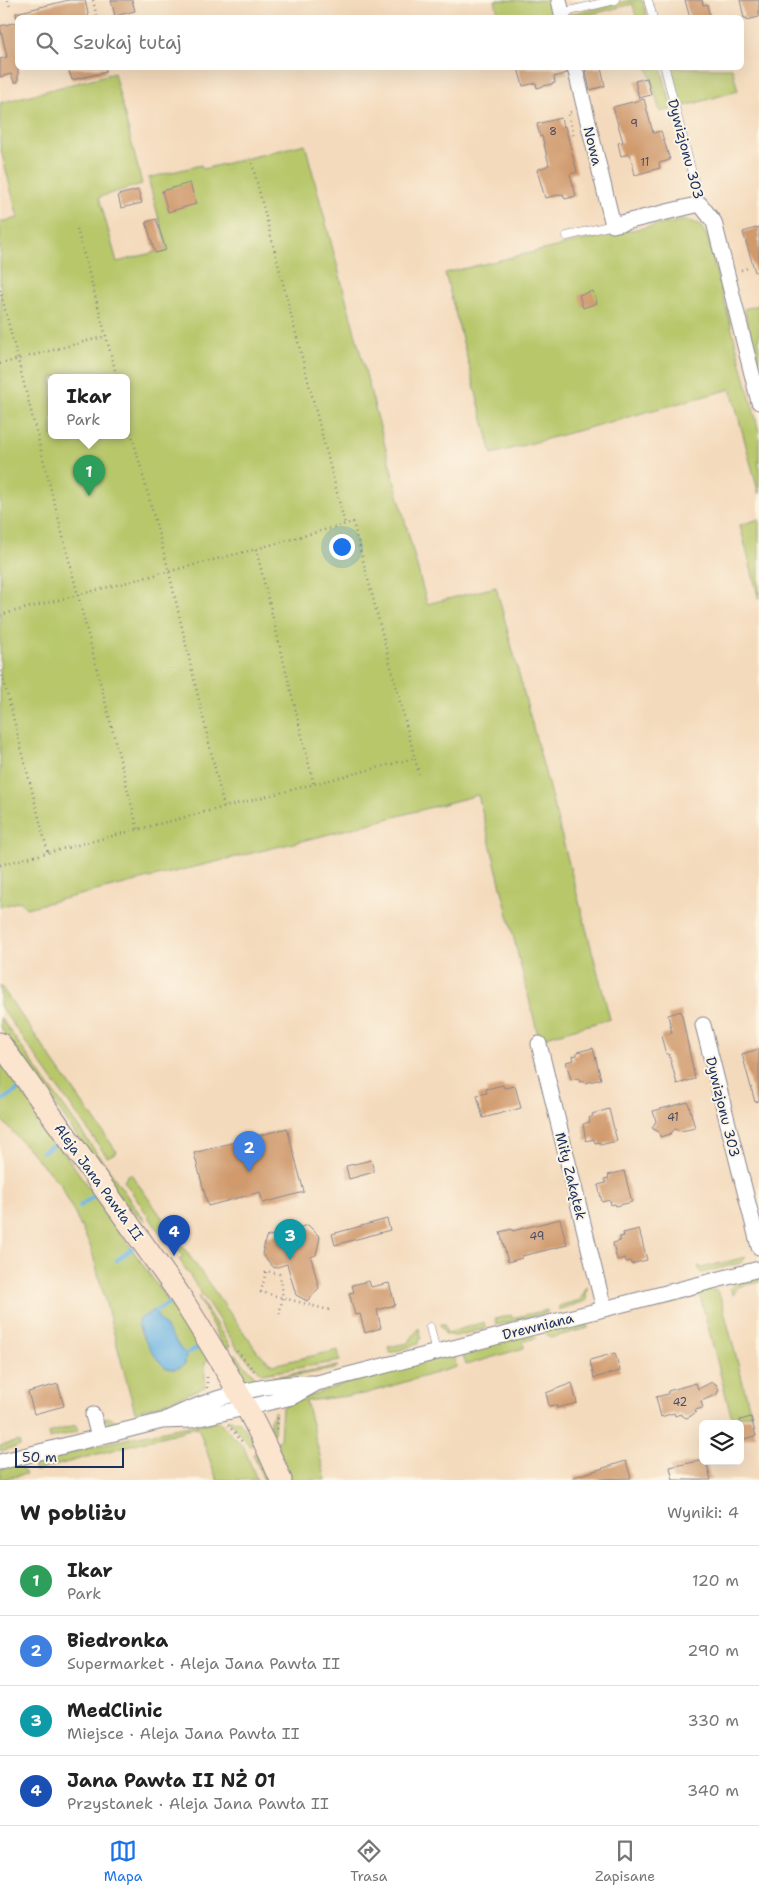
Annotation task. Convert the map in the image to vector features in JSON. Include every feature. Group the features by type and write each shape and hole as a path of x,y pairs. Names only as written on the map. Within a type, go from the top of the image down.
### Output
{"street":[{"name":"Nowa","path":"575,70 613,225"},
{"path":"613,225 700,204"},
{"name":"Dywizjonu 303","path":"700,204 714,222 759,402"},
{"name":"Dywizjonu 303","path":"703,1025 759,1247"},
{"name":"Aleja Jana Pawła II","path":"0,1043 177,1291 243,1401 281,1480"},
{"name":"Miły Zakątek","path":"539,1044 604,1309"},
{"name":"Drewniana","path":"0,1462 162,1421 189,1408 243,1401 289,1383 317,1383 759,1269"},
{"path":"93,1415 99,1437"}],"lane":[{"path":"561,10 616,0"},
{"path":"648,0 651,15"},
{"name":"Dywizjonu 303","path":"666,70 700,204"},
{"path":"567,236 613,225"},
{"path":"430,1327 436,1352"}],"path":[{"path":"8,0 10,7"},
{"path":"94,0 96,15"},
{"path":"252,163 345,524"},
{"path":"76,229 116,374"},
{"path":"0,290 138,830"},
{"path":"0,364 106,336"},
{"path":"130,428 169,572 224,806"},
{"path":"0,614 256,550 353,522 419,774"},
{"path":"256,550 314,785"},
{"path":"0,666 48,853"},
{"path":"0,865 415,758"},
{"path":"279,1314 283,1298 279,1274 266,1271 261,1292 283,1298 329,1310"}],"green space":[{"path":"495,0 553,0 557,15 499,15"},
{"path":"630,0 642,0 646,15 636,15 633,4 587,15 567,15"},
{"path":"649,70 662,70 672,109 660,112"},
{"path":"672,70 733,70 738,91 681,107"},
{"path":"114,73 142,184 99,197 117,262 167,249 148,178 201,165 203,169 305,144 427,604 496,587 610,1019 539,1039 478,795 314,838 26,908 20,901 0,907 0,222 18,218 0,146 0,103"},
{"path":"686,220 699,224 707,236 759,431 759,495 731,389 492,454 445,273 615,233"},
{"path":"759,305 759,368 744,309"},
{"path":"759,519 759,600 740,525"},
{"path":"0,985 117,1152 107,1157 0,1006"},
{"path":"0,1017 145,1221 126,1205 0,1027"},
{"path":"0,1061 209,1359 205,1362 205,1387 135,1412 91,1248 61,1185 0,1118"},
{"path":"131,1174 257,1351 272,1365 338,1350 340,1361 262,1374 239,1351 179,1259 183,1256 177,1247 172,1250 124,1181"},
{"path":"746,1257 741,1263 701,1273 698,1266 702,1268"},
{"path":"759,1276 759,1282 738,1287 733,1295 730,1288 739,1281"},
{"path":"587,1287 586,1301 559,1310 559,1306 580,1300"},
{"path":"707,1290 717,1291 721,1299 751,1414 732,1419 700,1296 652,1309 652,1304"},
{"path":"198,1296 230,1346 224,1349"},
{"path":"547,1310 547,1313 497,1325 495,1319 511,1315 512,1318"},
{"path":"586,1320 588,1328 550,1338 546,1333 547,1330"},
{"path":"484,1322 485,1329 455,1336 445,1334 440,1324 444,1324 447,1333"},
{"path":"419,1328 421,1337 418,1344 390,1353 388,1347 408,1343"},
{"path":"532,1334 536,1338 523,1341 524,1348 466,1365 463,1355 466,1351"},
{"path":"235,1354 259,1381 248,1380 241,1375 230,1357"},
{"path":"451,1355 455,1357 456,1367 364,1394 306,1401 326,1480 292,1480 276,1442 280,1440 282,1407 344,1384"},
{"path":"338,1366 334,1369 268,1380 268,1378"},
{"path":"205,1392 205,1395 158,1412 120,1424 112,1424 102,1418 107,1417 119,1421 132,1419 164,1409"},
{"path":"275,1411 274,1433 270,1435 270,1420"},
{"path":"228,1420 239,1421 255,1443 250,1446"},
{"path":"219,1421 244,1448 257,1480 217,1480 198,1427 35,1471 33,1465 35,1461 104,1444"},
{"path":"76,1425 78,1431 50,1439 49,1433"},
{"path":"19,1441 20,1446 0,1451 0,1446"},
{"path":"259,1452 268,1480 264,1480 253,1454"},
{"path":"19,1464 26,1474 0,1480 0,1469"}],"water":[{"path":"153,1310 186,1356 185,1364 179,1368 170,1369 163,1365 153,1353 140,1331 138,1320"}],"building":[{"path":"69,0 85,0 88,15 16,15 16,13"},
{"path":"111,0 132,0 135,11 115,15"},
{"path":"685,0 702,0 703,5 707,4 709,15 689,15"},
{"path":"740,0 759,0 759,17 747,20 743,15"},
{"path":"15,23 15,70 18,70 18,82 14,82 11,74 0,77 0,59 7,57 0,26"},
{"path":"69,70 106,70 106,72 72,80"},
{"path":"519,70 566,70 567,73 554,77 555,83 537,88 536,83 523,86"},
{"path":"585,70 601,70 605,86 590,90"},
{"path":"647,78 651,95 639,98 635,81"},
{"path":"644,99 653,133 661,131 670,160 659,163 660,168 635,175 630,154 621,156 618,143 623,142 613,107"},
{"path":"561,118 563,127 565,126 577,172 570,174 576,196 565,199 563,194 545,198 537,170 549,165 537,124"},
{"path":"190,183 196,204 168,212 162,191"},
{"path":"138,190 142,203 121,208 118,195"},
{"path":"156,219 166,250 155,253 146,222"},
{"path":"759,227 759,272 755,272 743,232"},
{"path":"593,291 597,303 583,308 579,295"},
{"path":"681,1011 695,1079 677,1084 669,1054 666,1054 661,1036 672,1033 668,1015"},
{"path":"593,1048 601,1079 585,1083 584,1081 580,1082 578,1078 571,1080 566,1062 574,1060 573,1056 577,1055 577,1052"},
{"path":"759,1049 759,1101 755,1102 742,1054"},
{"path":"503,1085 504,1088 515,1086 521,1108 483,1118 477,1095 487,1093 486,1089"},
{"path":"688,1102 695,1128 681,1131 675,1129 670,1134 660,1137 659,1132 652,1128 656,1121 653,1111"},
{"path":"609,1109 617,1141 600,1145 600,1142 595,1143 594,1139 586,1141 583,1124 590,1122 589,1118 593,1116 592,1114"},
{"path":"287,1128 304,1192 263,1203 260,1192 208,1206 194,1153"},
{"path":"371,1160 374,1172 349,1179 346,1166"},
{"path":"624,1171 632,1202 616,1206 615,1204 611,1205 610,1200 602,1202 598,1185 606,1183 604,1179 609,1178 608,1175"},
{"path":"387,1219 390,1230 335,1245 332,1234"},
{"path":"560,1219 567,1245 522,1256 522,1258 508,1262 500,1232 512,1229 512,1231"},
{"path":"308,1225 320,1237 316,1255 311,1257 319,1288 307,1301 296,1295 287,1264 274,1268 262,1254 266,1237"},
{"path":"639,1229 647,1260 631,1264 630,1261 626,1262 625,1258 617,1260 613,1243 620,1241 619,1237 624,1236 623,1233"},
{"path":"369,1281 371,1287 389,1283 395,1305 377,1310 381,1328 365,1333 360,1314 355,1315 349,1293 354,1292 352,1285"},
{"path":"615,1353 620,1371 594,1378 590,1360"},
{"path":"712,1382 716,1384 719,1390 716,1395 701,1401 703,1408 695,1410 696,1412 686,1418 680,1414 675,1416 674,1413 661,1417 656,1397 668,1394 668,1391 696,1383 698,1389"},
{"path":"572,1383 577,1403 557,1408 556,1405 549,1406 546,1393"},
{"path":"58,1384 64,1406 34,1414 28,1392"},
{"path":"751,1417 756,1436 744,1439 744,1420 740,1420"},
{"path":"626,1461 631,1478 574,1480 574,1477"},
{"path":"699,1461 699,1465 707,1465 711,1480 673,1480 670,1467"}],"waterway":[{"path":"3,1100 19,1089"},
{"path":"42,1152 57,1143"},
{"path":"80,1206 94,1196"},
{"path":"117,1260 132,1249"},
{"path":"156,1311 169,1303"},
{"path":"185,1354 200,1347"}],"place":[{"name":"Ikar","path":"89,496"},
{"name":"Biedronka","path":"249,1172"},
{"name":"Jana Pawła II NŻ 01","path":"174,1256"},
{"name":"MedClinic","path":"290,1260"}]}
